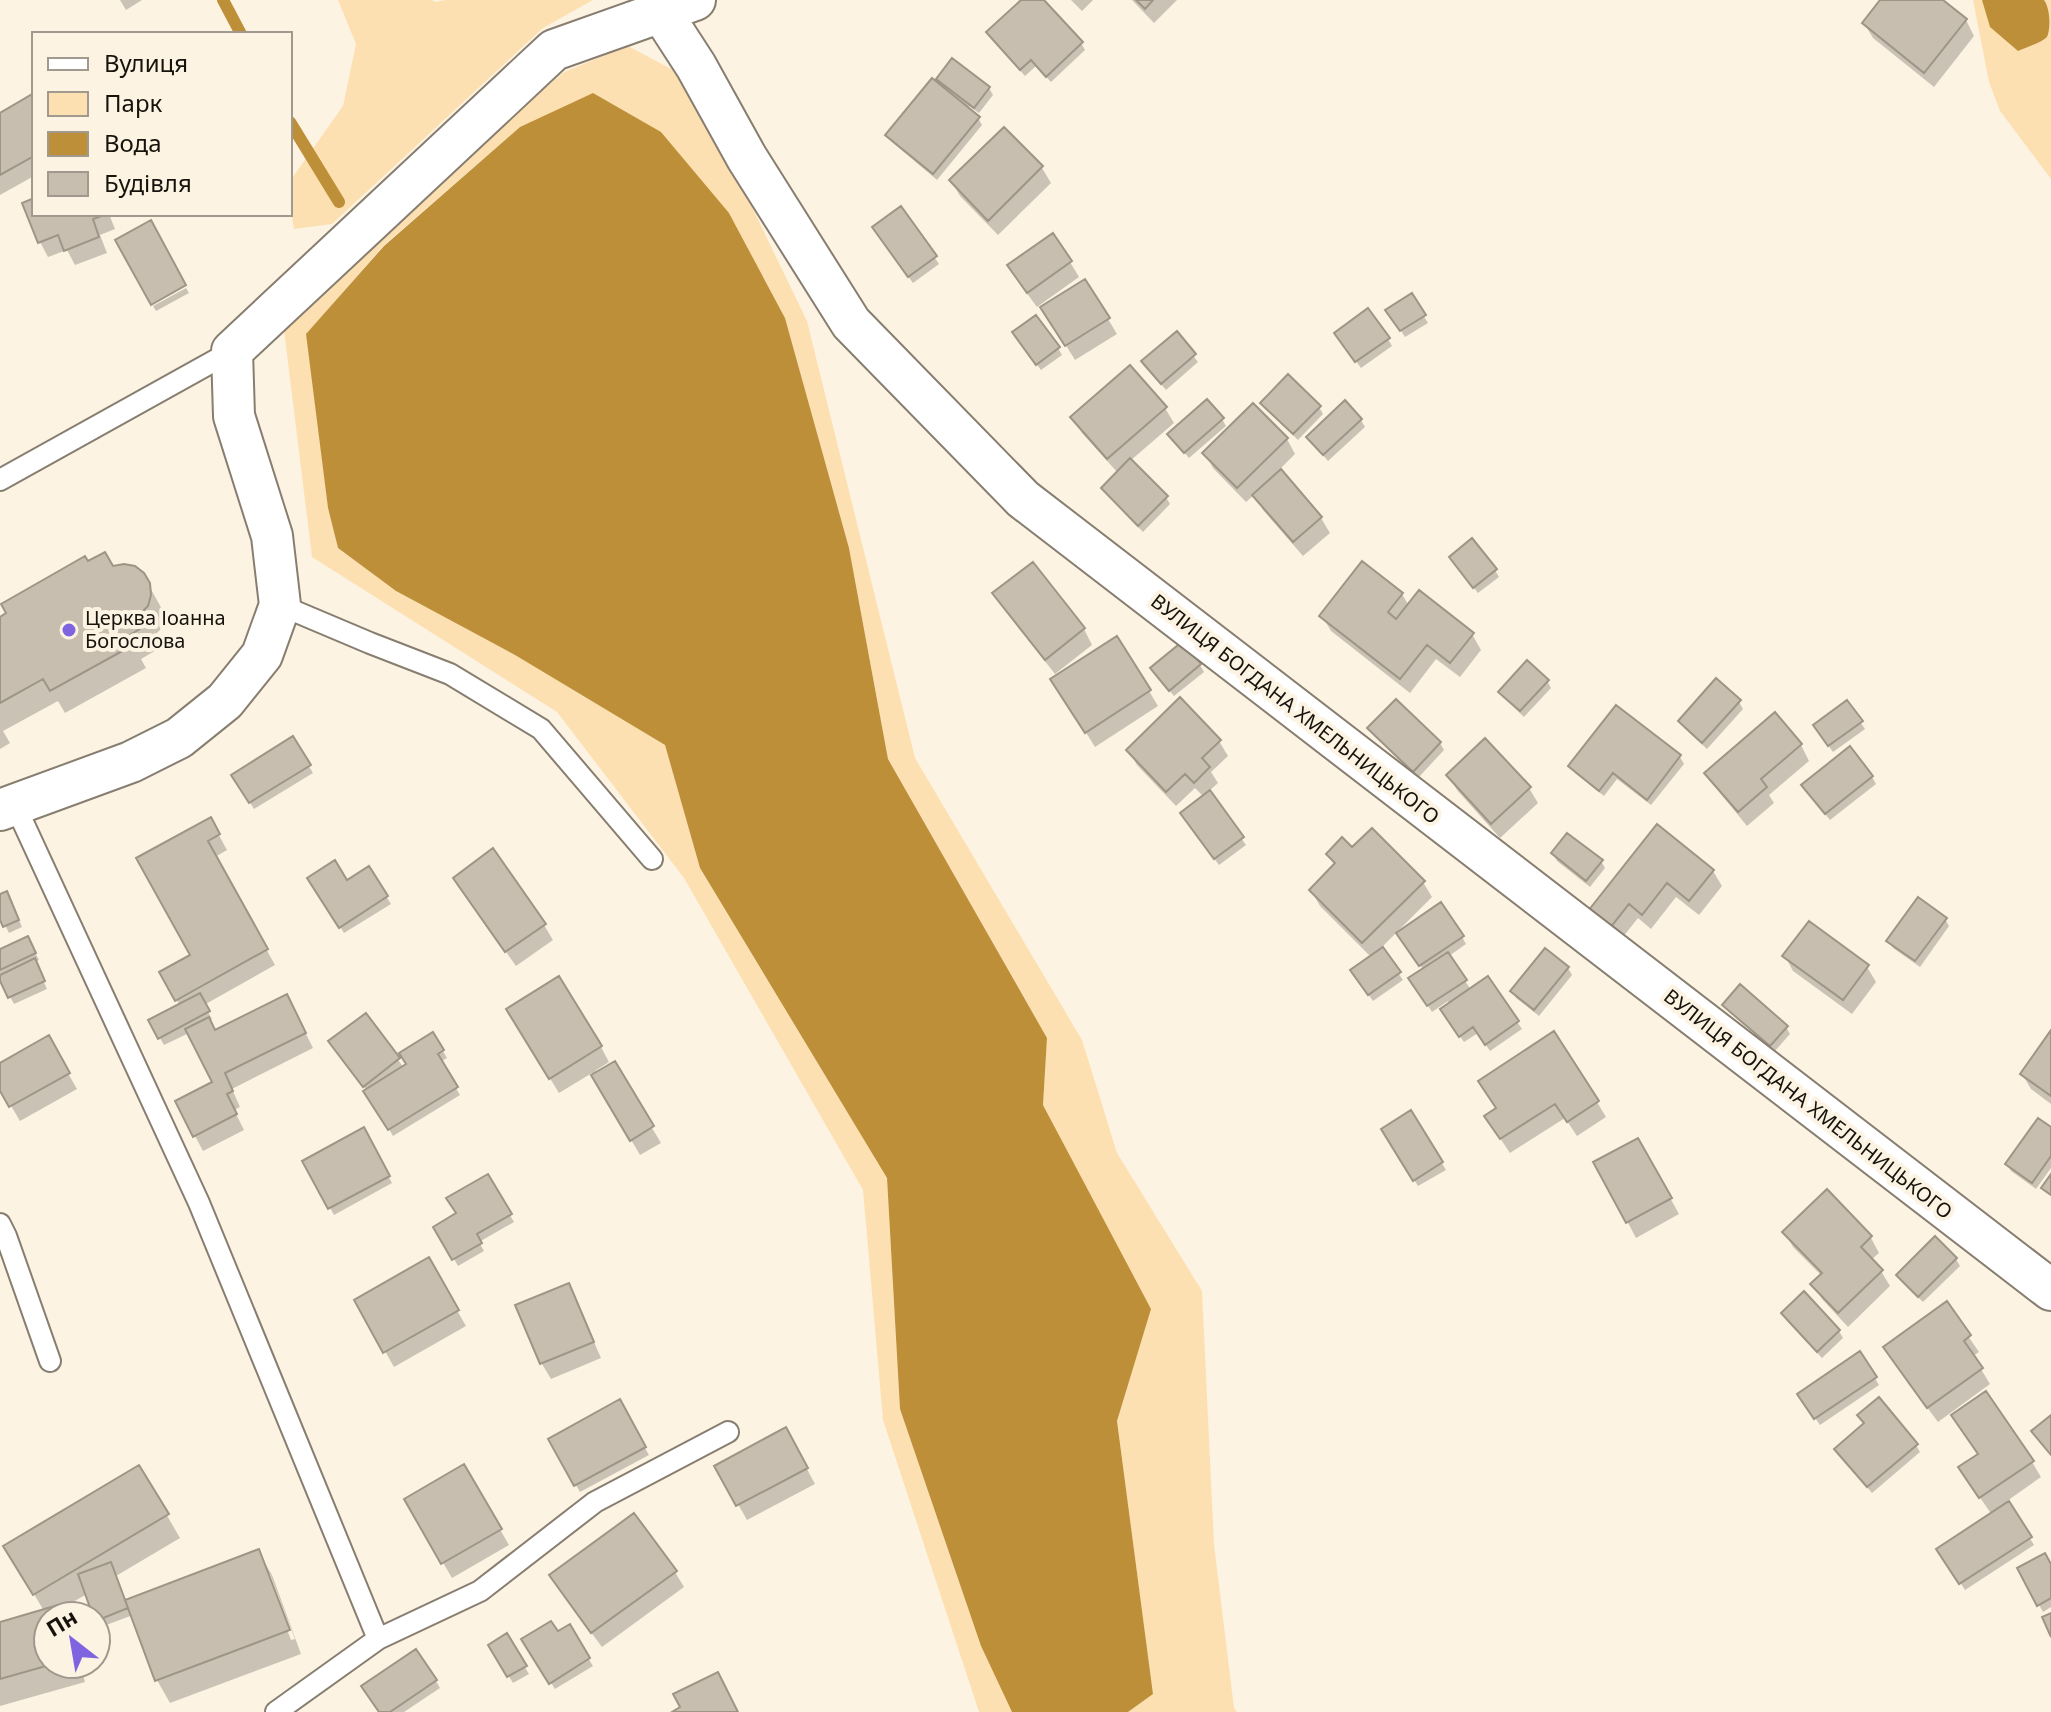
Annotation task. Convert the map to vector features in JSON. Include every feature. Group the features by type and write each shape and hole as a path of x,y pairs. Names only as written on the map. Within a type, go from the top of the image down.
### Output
{"street":[{"path":"7,808 131,762 179,738 225,701 262,655 280,605 272,536 234,416 232,351 554,50 670,4"},
{"name":"ВУЛИЦЯ БОГДАНА ХМЕЛЬНИЦЬКОГО","path":"670,4 696,66 747,158 851,323 1023,499 2051,1290"}],"lane":[{"path":"0,480 232,351"},
{"path":"280,605 450,674 541,729 652,859"},
{"path":"7,808 199,1203 378,1639"},
{"path":"0,1224 50,1361"},
{"path":"276,1712 378,1639 480,1591 595,1502 728,1432"}],"green space":[{"path":"338,0 593,0 543,28 332,224 294,229 292,178 343,106 356,44"},
{"path":"1973,0 2051,0 2051,179 2000,111 1989,82"},
{"path":"628,46 675,71 751,205 807,321 915,758 1082,1040 1117,1153 1202,1291 1214,1544 1234,1708 1237,1712 1128,1712 1153,1694 1117,1421 1150,1309 1043,1105 1047,1038 888,759 849,548 785,318 729,213 520,127 384,245 307,334 328,508 338,548 396,591 515,655 665,745 700,868 887,1178 900,1409 981,1646 1012,1712 979,1712 883,1420 863,1190 684,878 557,712 312,557 284,330 403,211 564,72"}],"water":[{"path":"1982,0 2044,0 2049,18 2047,37 2018,51 1990,27"},
{"path":"593,93 661,132 729,213 785,318 849,548 888,759 1047,1038 1043,1105 1151,1309 1117,1421 1153,1694 1128,1712 1012,1712 981,1646 900,1409 887,1178 700,868 665,745 515,655 396,591 338,548 328,508 306,334 384,246 520,127"}],"building":[{"path":"1021,0 1044,0 1083,42 1046,77 1031,60 1020,70 986,32"},
{"path":"1136,0 1153,0 1145,9"},
{"path":"1880,0 1943,0 1967,19 1924,73 1862,23"},
{"path":"952,58 990,87 974,108 936,79"},
{"path":"932,78 980,117 933,174 885,135"},
{"path":"32,94 32,157 0,175 0,113"},
{"path":"1004,127 1043,166 988,221 949,180"},
{"path":"32,199 32,216 101,216 93,219 99,237 64,251 58,235 38,243 22,203"},
{"path":"901,206 937,256 908,277 872,227"},
{"path":"151,220 186,285 151,305 115,240"},
{"path":"1053,233 1072,261 1027,293 1007,265"},
{"path":"1085,279 1110,318 1065,346 1040,307"},
{"path":"1412,293 1426,315 1400,331 1385,310"},
{"path":"1368,308 1390,338 1355,362 1334,333"},
{"path":"1036,315 1060,347 1036,365 1012,332"},
{"path":"1177,331 1196,354 1161,384 1141,361"},
{"path":"1130,365 1167,407 1107,459 1070,417"},
{"path":"1288,374 1321,406 1293,434 1260,403"},
{"path":"1207,399 1224,418 1184,453 1167,434"},
{"path":"1345,400 1362,419 1323,455 1306,437"},
{"path":"1253,403 1288,438 1237,488 1202,453"},
{"path":"1130,458 1168,496 1138,526 1101,488"},
{"path":"1281,469 1322,517 1293,542 1252,495"},
{"path":"1472,538 1497,569 1473,588 1449,557"},
{"name":"Церква Іоанна Богослова","path":"105,552 113,566 135,566 150,583 148,606 140,614 146,625 130,635 135,644 50,691 43,679 0,703 0,617 6,613 1,604 85,556 88,561"},
{"path":"1362,561 1403,593 1388,612 1396,619 1419,590 1474,633 1450,663 1427,645 1400,679 1319,616"},
{"path":"1033,562 1085,628 1045,660 992,593"},
{"path":"1117,636 1151,690 1085,733 1050,679"},
{"path":"1183,641 1201,664 1169,691 1150,668"},
{"path":"1527,660 1549,680 1520,711 1498,692"},
{"path":"1716,678 1741,700 1702,743 1678,721"},
{"path":"1180,697 1221,740 1202,758 1210,767 1194,783 1185,774 1166,792 1126,750"},
{"path":"1396,699 1441,742 1413,772 1367,728"},
{"path":"1847,700 1863,721 1828,746 1813,725"},
{"path":"1616,705 1681,755 1647,800 1613,773 1599,791 1568,766"},
{"path":"1775,712 1802,744 1761,779 1767,787 1738,812 1704,773"},
{"path":"293,736 311,765 249,803 231,775"},
{"path":"1485,738 1531,787 1491,824 1446,775"},
{"path":"1850,746 1873,776 1825,814 1801,785"},
{"path":"1210,790 1244,837 1214,859 1180,813"},
{"path":"211,817 220,834 208,841 268,949 175,1001 159,972 190,955 136,858"},
{"path":"1657,824 1714,870 1689,901 1667,883 1642,915 1629,904 1610,928 1588,911"},
{"path":"1372,828 1425,881 1362,943 1309,890 1335,863 1326,854 1342,837 1352,847"},
{"path":"1567,833 1603,860 1586,881 1551,853"},
{"path":"493,848 546,924 505,952 453,878"},
{"path":"335,860 347,880 369,866 388,896 339,928 307,878"},
{"path":"7,891 19,920 3,927 0,894"},
{"path":"1918,897 1947,918 1915,961 1886,941"},
{"path":"1441,902 1464,936 1419,966 1396,933"},
{"path":"1809,921 1869,965 1843,1000 1782,956"},
{"path":"28,936 36,953 0,970 0,949"},
{"path":"1383,947 1401,972 1368,995 1350,970"},
{"path":"1545,948 1569,967 1534,1010 1510,991"},
{"path":"1448,952 1467,980 1427,1006 1408,978"},
{"path":"35,958 45,981 8,998 0,975"},
{"path":"559,976 602,1046 549,1079 506,1009"},
{"path":"1488,976 1519,1021 1485,1045 1473,1027 1459,1037 1440,1009"},
{"path":"1740,984 1788,1026 1770,1046 1722,1005"},
{"path":"200,993 210,1011 158,1039 148,1020"},
{"path":"287,994 306,1033 225,1073 233,1091 227,1094 237,1114 193,1137 175,1101 212,1082 185,1029 209,1017 215,1030"},
{"path":"366,1013 400,1058 363,1087 328,1041"},
{"path":"2051,1030 2051,1096 2020,1074"},
{"path":"1554,1031 1599,1101 1567,1122 1555,1104 1500,1139 1484,1116 1496,1108 1478,1081"},
{"path":"433,1032 444,1050 438,1054 458,1087 388,1130 363,1091 406,1064 399,1053"},
{"path":"49,1035 70,1073 9,1107 0,1091 0,1063"},
{"path":"615,1061 654,1126 630,1141 591,1075"},
{"path":"1411,1110 1443,1162 1413,1181 1381,1129"},
{"path":"2038,1118 2051,1127 2051,1156 2032,1183 2005,1164"},
{"path":"364,1127 390,1176 328,1209 302,1161"},
{"path":"1638,1138 1672,1198 1626,1223 1593,1162"},
{"path":"488,1174 512,1214 477,1234 482,1243 452,1260 433,1227 456,1213 446,1198"},
{"path":"2051,1174 2051,1195 2041,1188"},
{"path":"1827,1189 1872,1236 1861,1247 1883,1270 1838,1313 1810,1284 1822,1273 1782,1232"},
{"path":"1935,1236 1957,1258 1918,1297 1896,1275"},
{"path":"429,1257 459,1310 383,1353 354,1300"},
{"path":"569,1283 594,1342 540,1364 515,1305"},
{"path":"1804,1291 1840,1330 1817,1352 1781,1313"},
{"path":"1947,1301 1971,1335 1964,1341 1983,1368 1927,1408 1883,1347"},
{"path":"1860,1351 1877,1377 1814,1419 1797,1394"},
{"path":"1986,1391 2034,1461 1979,1498 1958,1467 1978,1454 1951,1415"},
{"path":"1879,1397 1918,1444 1867,1487 1834,1449 1864,1423 1857,1415"},
{"path":"620,1399 646,1447 574,1486 548,1439"},
{"path":"2051,1415 2051,1455 2031,1431"},
{"path":"786,1427 808,1468 736,1506 714,1466"},
{"path":"464,1464 502,1529 441,1564 404,1499"},
{"path":"139,1465 169,1514 33,1595 3,1546"},
{"path":"2009,1501 2032,1537 1959,1584 1936,1549"},
{"path":"634,1513 677,1571 591,1633 549,1575"},
{"path":"259,1549 290,1630 155,1681 125,1600"},
{"path":"2045,1553 2051,1564 2051,1598 2037,1606 2017,1568"},
{"path":"111,1562 128,1608 112,1614 112,1600 87,1600 78,1574"},
{"path":"32,1613 32,1670 0,1679 0,1622"},
{"path":"2051,1613 2051,1637 2042,1617"},
{"path":"551,1621 558,1631 570,1624 590,1658 549,1684 521,1639"},
{"path":"507,1633 527,1666 507,1677 488,1645"},
{"path":"416,1649 437,1680 390,1712 379,1712 361,1686"},
{"path":"718,1672 738,1712 672,1712 680,1707 673,1694"}],"waterway":[{"path":"223,0 240,32"},
{"path":"292,125 339,202"}],"place":[{"name":"Церква Іоанна Богослова","path":"69,630"}]}
